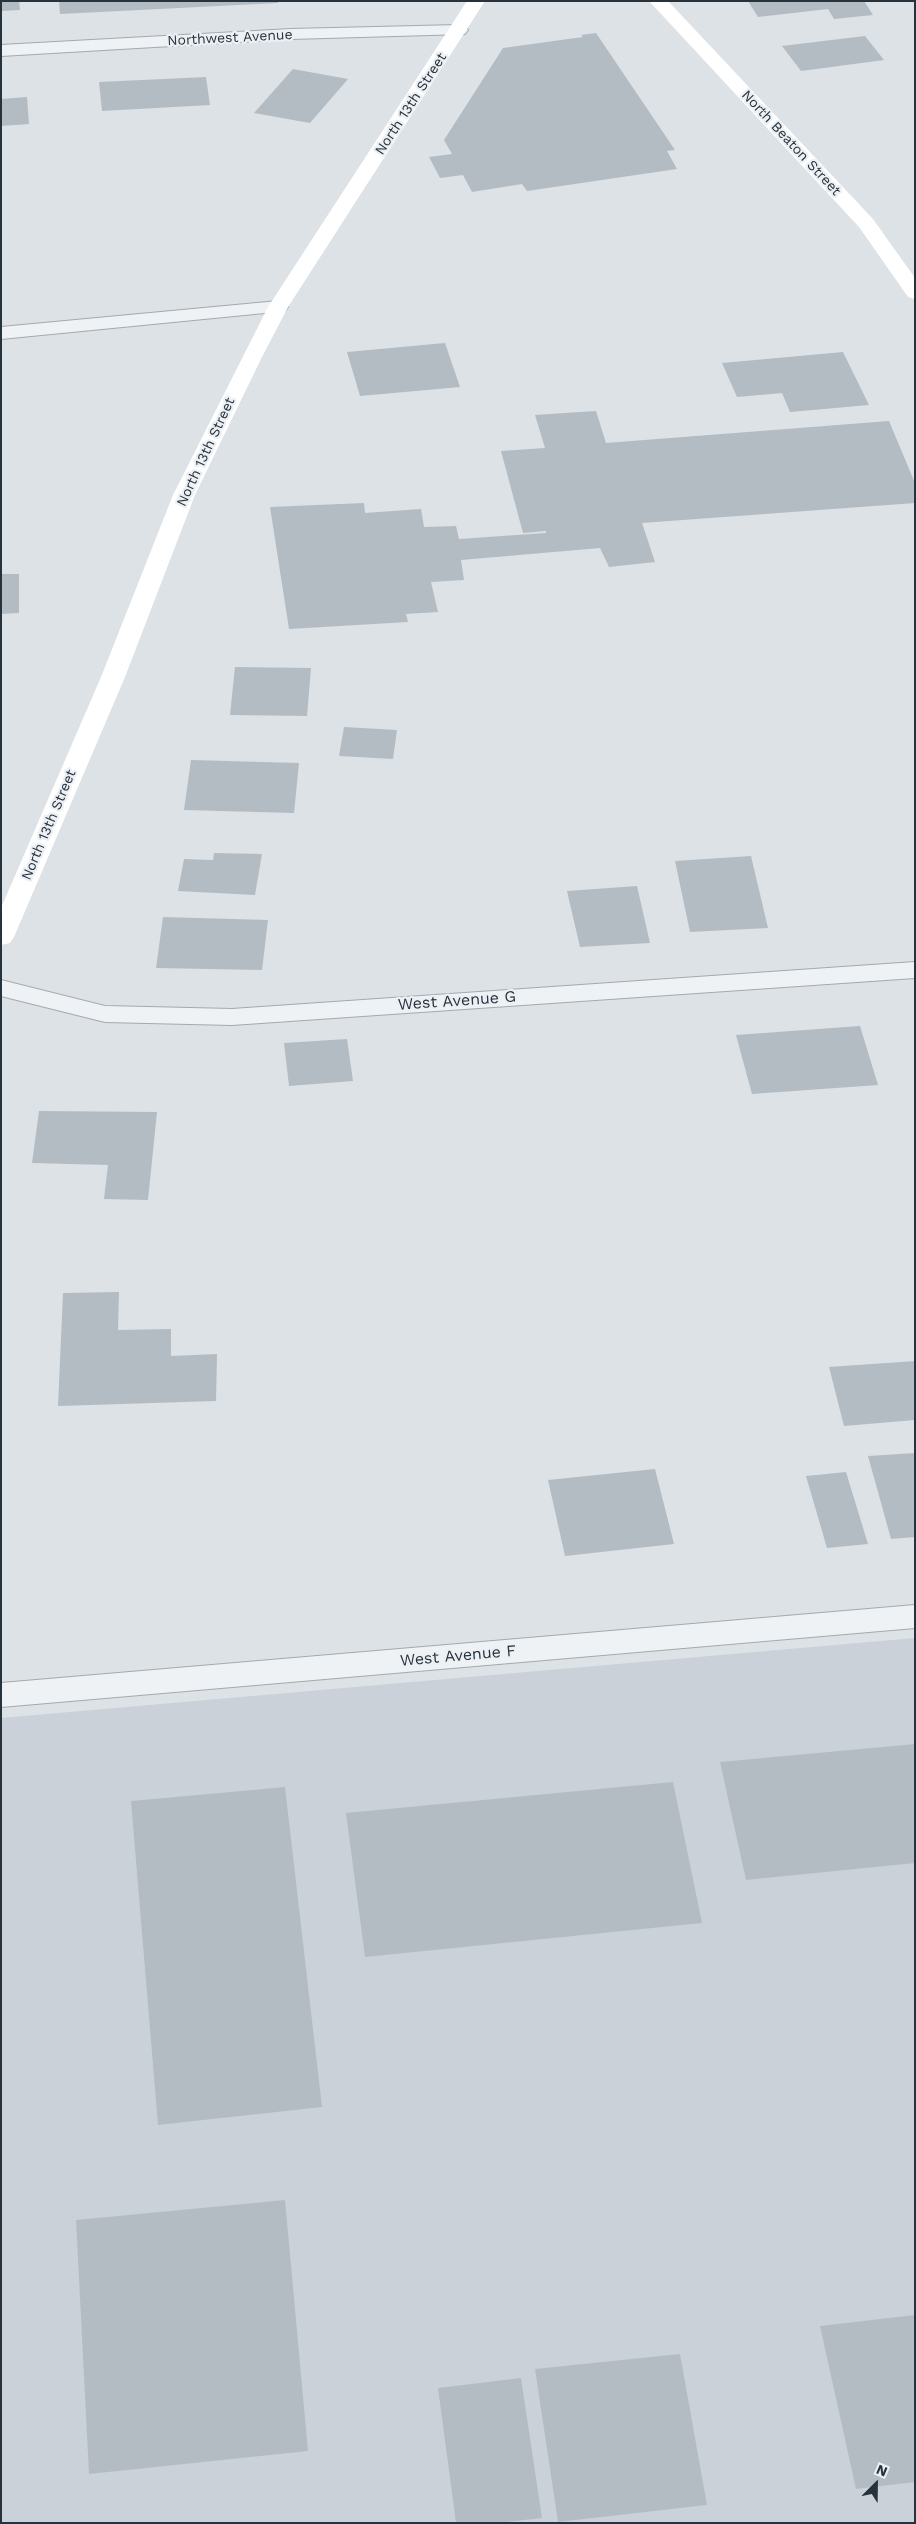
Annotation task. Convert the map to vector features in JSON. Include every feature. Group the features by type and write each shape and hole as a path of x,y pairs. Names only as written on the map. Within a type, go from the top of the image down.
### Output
{"street":[{"name":"North 13th Street","path":"1,937 113,677 184,495 278,307 476,1"},
{"name":"North Beaton Street","path":"658,1 866,223 915,293"},
{"name":"Northwest Avenue","path":"1,50 291,34 459,30"},
{"path":"1,333 278,307"},
{"name":"West Avenue G","path":"1,988 105,1014 232,1017 915,970"},
{"name":"West Avenue F","path":"1,1695 915,1616"}],"shaded area":[{"path":"915,1638 915,2523 1,2523 1,1718"}],"building":[{"path":"1,1 19,1 20,10 1,11"},
{"path":"59,1 278,1 278,3 60,14"},
{"path":"748,1 864,1 873,15 834,19 828,9 758,17"},
{"path":"596,33 675,150 667,151 677,169 527,191 522,184 472,192 463,175 440,178 429,157 452,154 444,140 503,48 583,37 581,35"},
{"path":"865,36 884,60 801,71 782,46"},
{"path":"293,69 348,79 310,123 254,113"},
{"path":"206,77 210,105 102,111 99,82"},
{"path":"27,97 29,124 1,126 1,99"},
{"path":"445,343 460,387 360,396 347,352"},
{"path":"843,352 869,405 790,412 782,393 737,397 722,363"},
{"path":"596,411 606,443 889,421 915,483 915,503 642,523 655,562 609,567 600,548 461,560 464,580 431,582 438,612 406,614 408,622 289,629 270,507 364,503 365,513 421,509 424,527 456,526 459,539 546,533 546,531 523,533 501,451 545,448 535,415"},
{"path":"1,574 19,574 19,613 1,614"},
{"path":"235,667 311,668 307,716 230,715"},
{"path":"344,727 397,730 393,759 339,756"},
{"path":"191,760 299,763 294,813 184,810"},
{"path":"214,853 262,854 255,895 178,891 184,859 213,860"},
{"path":"751,856 768,928 690,932 675,861"},
{"path":"637,886 650,943 580,947 567,891"},
{"path":"163,917 268,920 262,970 156,968"},
{"path":"860,1026 878,1085 752,1094 736,1035"},
{"path":"347,1039 353,1081 289,1086 284,1043"},
{"path":"39,1111 157,1112 148,1200 104,1199 108,1165 32,1163"},
{"path":"119,1292 118,1330 171,1329 171,1356 217,1354 216,1401 58,1406 63,1293"},
{"path":"915,1361 915,1420 844,1426 829,1367"},
{"path":"915,1453 915,1537 891,1539 868,1456"},
{"path":"655,1469 674,1544 565,1556 548,1480"},
{"path":"846,1472 868,1544 827,1548 806,1476"},
{"path":"915,1744 915,1863 746,1880 720,1762"},
{"path":"673,1782 702,1923 365,1957 346,1813"},
{"path":"285,1787 322,2107 158,2125 131,1801"},
{"path":"285,2200 308,2451 89,2474 76,2220"},
{"path":"915,2315 915,2482 856,2489 820,2326"},
{"path":"680,2354 707,2505 558,2522 535,2369"},
{"path":"521,2378 542,2518 498,2523 456,2523 438,2388"}]}
